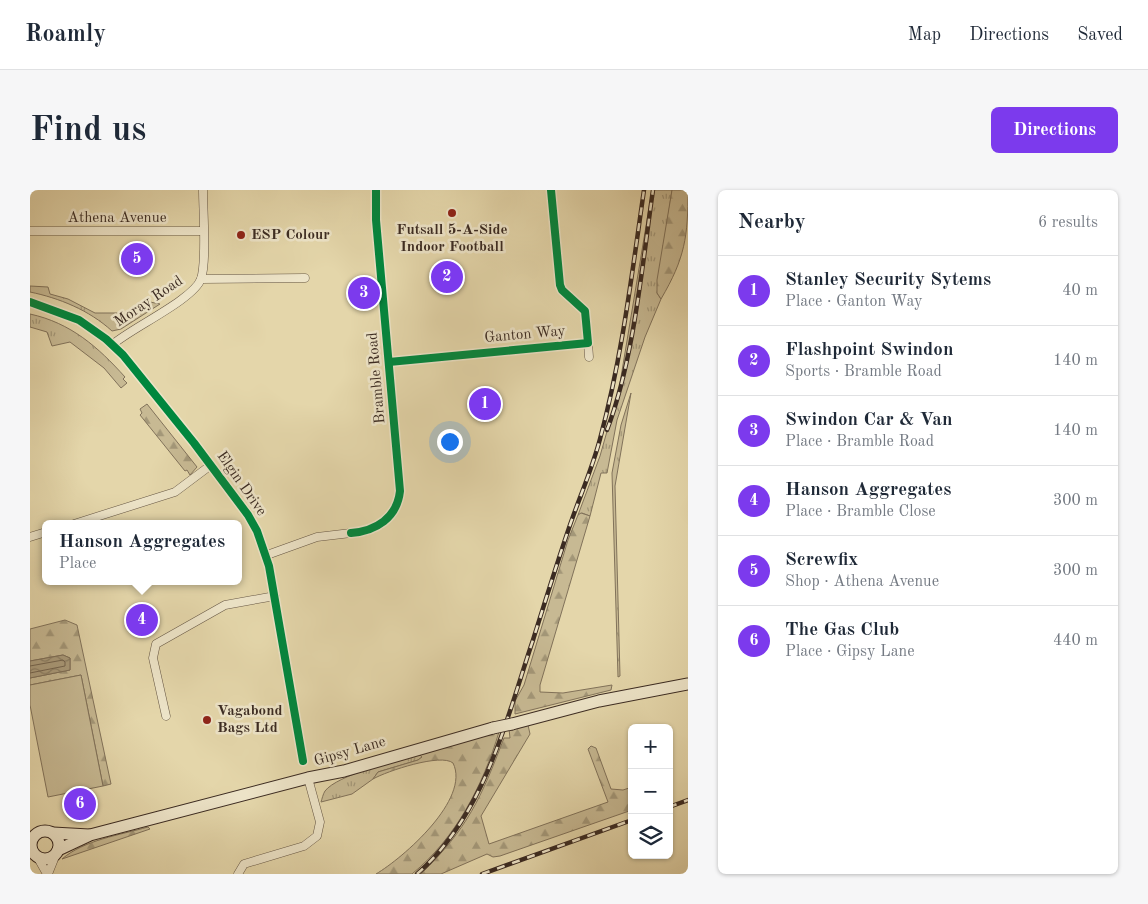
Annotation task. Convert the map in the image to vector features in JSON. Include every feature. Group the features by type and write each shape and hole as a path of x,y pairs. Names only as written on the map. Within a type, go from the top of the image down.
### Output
{"main road":[{"name":"Gipsy Lane","path":"57,852 90,835 308,778 344,772 493,728 618,697 688,684"},
{"path":"40,832 53,833 59,843 57,852 46,860 34,854 30,848 31,838 40,832"},
{"name":"Gipsy Lane","path":"53,833 90,835"}],"street":[{"name":"Moray Road","path":"112,345 177,302 194,289 201,279 203,190"},
{"name":"Bramble Road","path":"266,555 317,537 355,533 380,526 392,513 400,499 376,220 376,190"},
{"name":"Ganton Way","path":"551,190 560,285 562,290 585,311 589,357"},
{"name":"Athena Avenue","path":"30,231 203,231"},
{"path":"201,279 305,278"},
{"name":"Elgin Drive","path":"30,302 79,320 123,355 211,465 248,515 266,555 275,596 303,761"},
{"name":"Ganton Way","path":"389,362 588,343"},
{"path":"87,520 175,492 211,465"},
{"path":"30,537 42,533"},
{"path":"166,716 153,658 156,644 225,605 275,596"},
{"path":"238,874 244,864 304,846 317,836 320,822 308,778"},
{"path":"48,874 57,852"},
{"path":"34,854 48,874"}],"green space":[{"path":"652,190 672,190 657,293 661,299 645,337 617,420 607,473 601,473 590,516 582,513 578,515 600,456 619,389"},
{"path":"672,190 688,190 686,234 680,259 661,299 657,293 657,280"},
{"path":"30,286 48,287 50,294 68,299 95,313 138,313 138,308 150,308 150,302 160,304 121,329 112,331 84,311 52,298 30,292"},
{"path":"30,314 58,323 83,338 115,366 125,377 123,379 127,383 121,388 104,368 70,342 52,346 47,332 30,327"},
{"path":"631,393 615,486 620,676 618,677 612,473 621,425"},
{"path":"147,404 197,467 190,475 140,415 142,413 140,409"},
{"path":"581,513 590,516 540,685 540,692 563,693 612,685 611,690 515,714 515,701 524,685 568,540 578,515"},
{"path":"65,620 77,625 111,784 103,786 81,675 30,685 30,678 70,670 70,658 63,655 30,661 30,629"},
{"path":"81,675 103,786 48,797 30,705 30,685"},
{"path":"528,725 530,734 481,816 489,844 608,802 588,749 591,746 596,748 611,789 628,788 628,811 500,856 493,857 487,854 441,874 421,874 451,842 462,827 480,795 504,738 510,738 509,729"},
{"path":"499,732 476,791 455,827 442,844 412,874 376,874 402,855 431,826 444,810 452,793 456,777 453,763 447,760 414,764 373,779 378,772 418,760 422,757 419,754"},
{"path":"419,754 422,757 418,760 378,772 373,779 352,794 321,802 325,791 342,779"},
{"path":"148,827 150,829 62,859 71,852 91,843"}],"water":[{"path":"63,655 70,658 70,670 30,678 30,661"}],"railway":[{"path":"417,874 440,850 460,824 490,766 513,703 570,525 593,461 608,408 631,284 644,190"},
{"path":"607,430 631,343 653,190"},
{"path":"673,806 688,800"},
{"path":"482,874 628,821"}],"cycle path":[{"path":"351,533 377,526 390,516 395,509 400,491 376,220 376,190"},
{"path":"389,362 588,343 585,311 562,290 560,285 551,190"},
{"path":"30,302 79,320 106,339 123,355 194,443 248,515 257,531 269,566 303,761"}],"place":[{"name":"Futsall 5-A-Side Indoor Football","path":"452,213"},
{"name":"ESP Colour","path":"241,235"},
{"name":"Screwfix","path":"137,259"},
{"name":"Flashpoint Swindon","path":"447,277"},
{"name":"Swindon Car & Van","path":"364,293"},
{"name":"Stanley Security Sytems","path":"485,404"},
{"name":"Hanson Aggregates","path":"142,620"},
{"name":"Vagabond Bags Ltd","path":"207,720"},
{"name":"The Gas Club","path":"80,804"}]}
